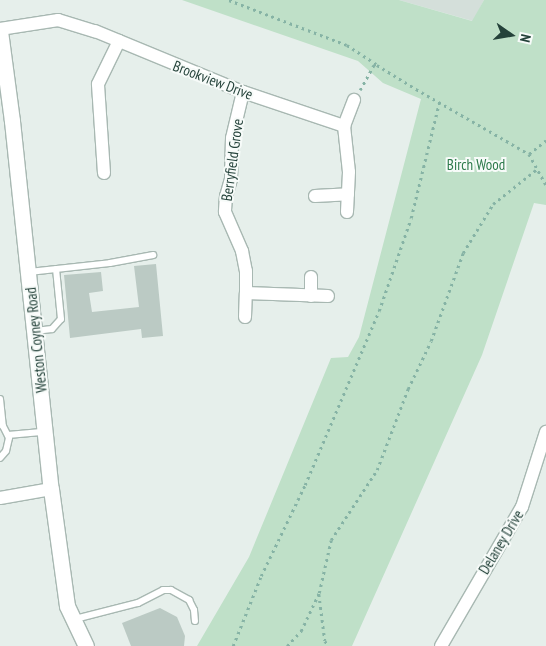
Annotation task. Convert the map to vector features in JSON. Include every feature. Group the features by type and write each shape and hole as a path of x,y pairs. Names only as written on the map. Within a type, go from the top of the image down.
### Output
{"street":[{"name":"Brookview Drive","path":"0,30 58,20 119,42 243,92 344,126"},
{"name":"Weston Coyney Road","path":"0,30 29,272 51,489 67,606 86,646"},
{"path":"104,173 98,84 119,42"},
{"name":"Berryfield Grove","path":"243,92 232,138 231,179 226,196 225,212 242,251 246,271 245,317"},
{"path":"347,212 349,172 344,126 354,100"},
{"path":"315,196 348,194"},
{"path":"311,277 311,296"},
{"path":"246,294 328,296"},
{"name":"Delaney Drive","path":"441,646 522,507 544,449 546,432"},
{"path":"0,498 51,489"}],"lane":[{"path":"29,272 153,255"},
{"path":"35,331 52,329 61,319 56,269"},
{"path":"0,399 3,426 8,436 6,451 0,458"},
{"path":"8,436 45,431"},
{"path":"74,620 138,603 163,590 171,590 182,594 189,600 194,610 195,621"}],"path":[{"path":"229,0 347,45 439,103 529,154 546,185"},
{"path":"354,100 374,65 378,65"},
{"path":"233,646 261,576 305,485 380,311 411,218 439,103"},
{"path":"529,154 546,140"},
{"path":"287,646 301,630 319,593 331,540 377,470 408,389 431,342 463,253 493,204 536,169"},
{"path":"319,593 325,641 329,646"}],"shaded area":[{"path":"399,0 484,0 473,21"}],"green space":[{"name":"Birch Wood","path":"182,0 399,0 472,21 484,0 546,0 546,205 534,203 482,355 352,646 197,646 249,557 331,358 348,357 359,337 421,99 383,83 358,61"}],"building":[{"path":"156,264 163,336 142,338 141,329 70,338 64,275 101,272 103,291 89,293 92,312 139,307 134,266"},
{"path":"160,608 177,617 185,636 184,646 131,646 122,623"}]}
